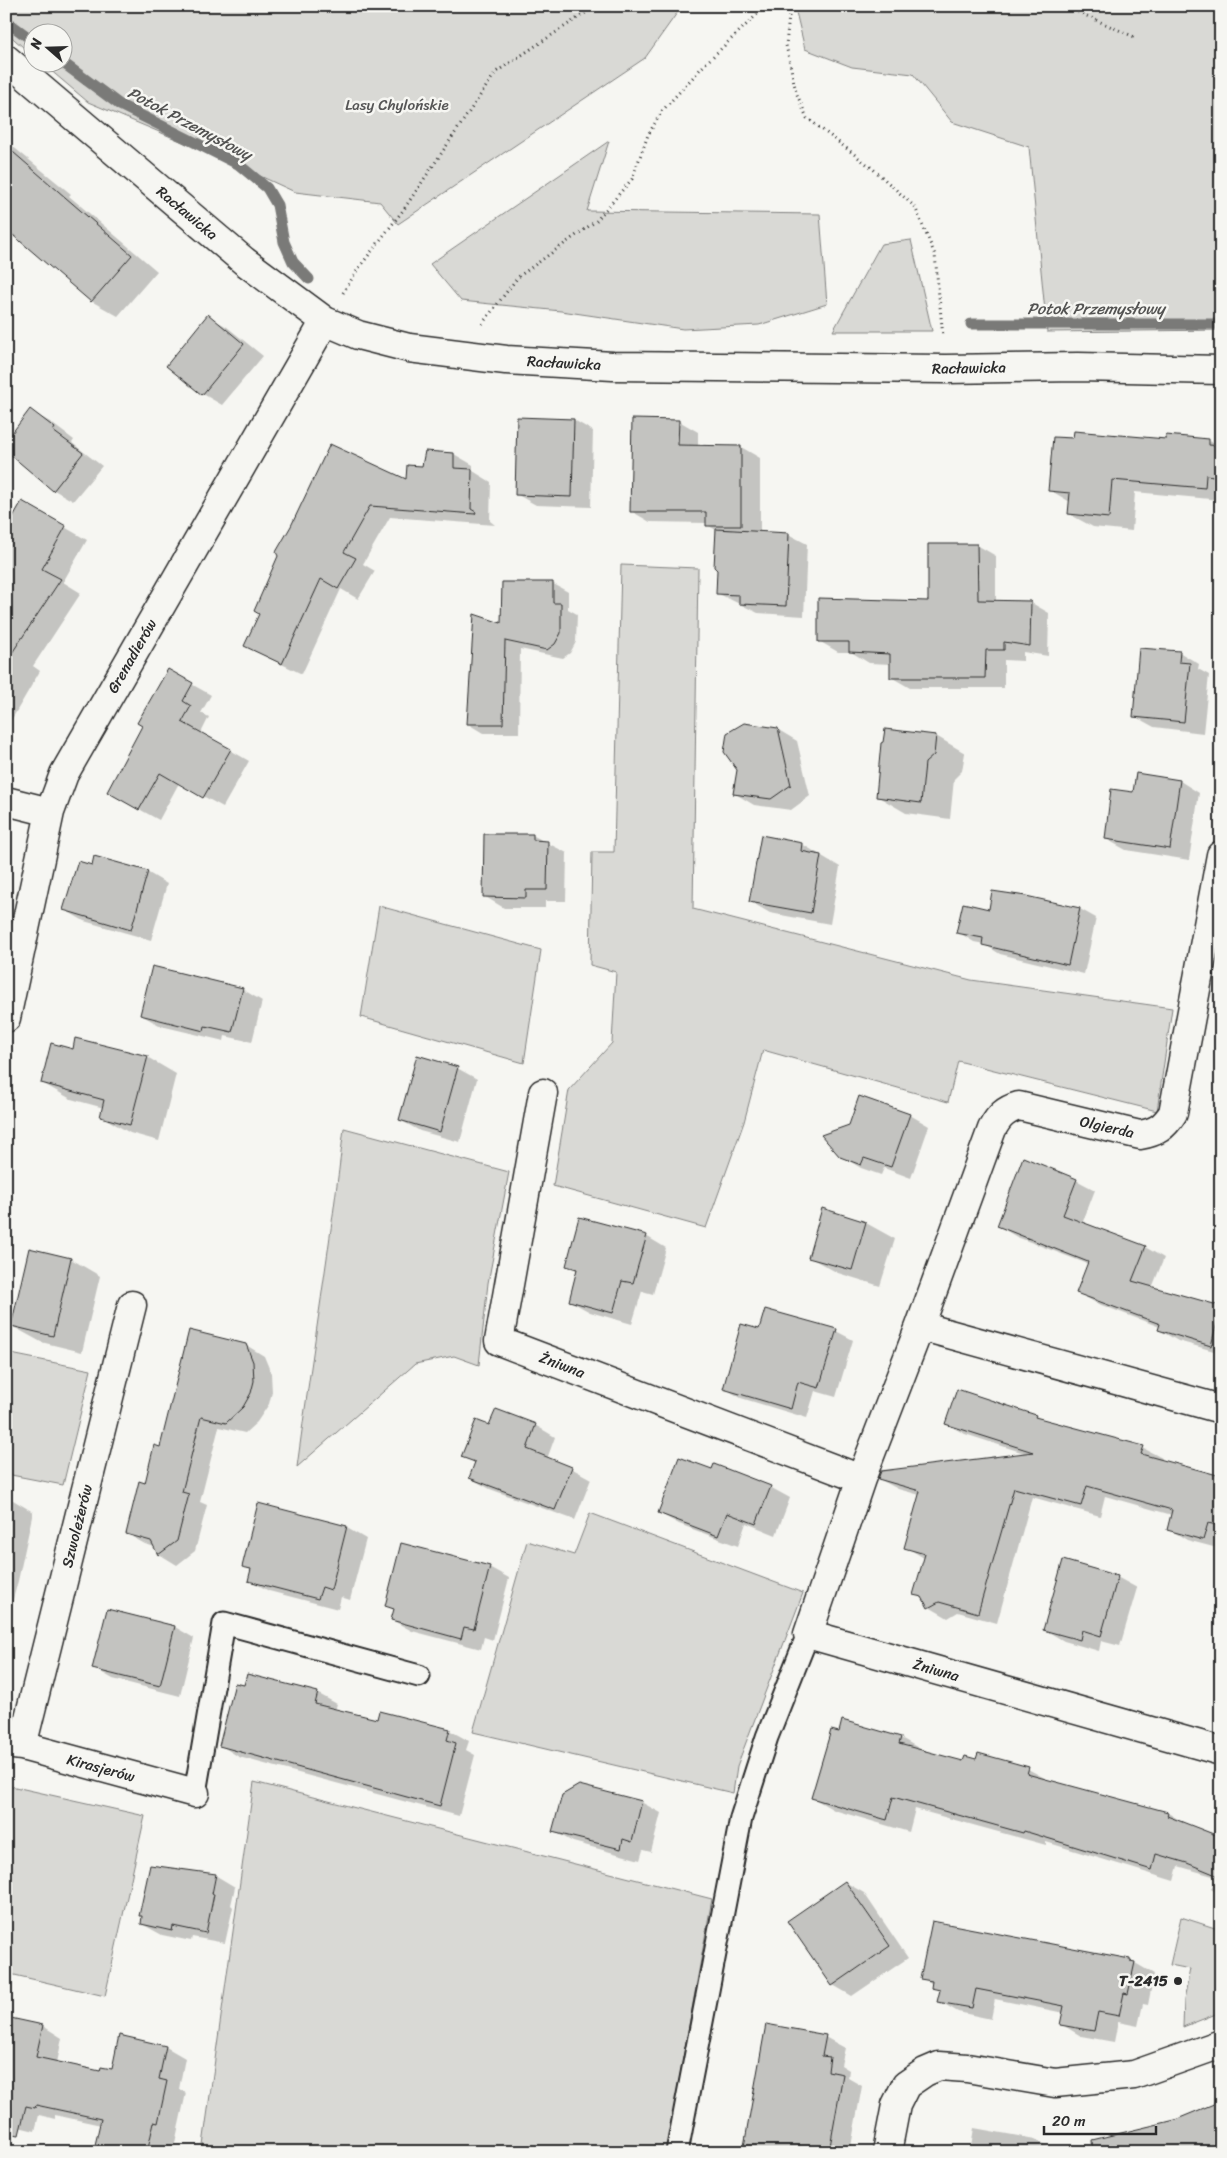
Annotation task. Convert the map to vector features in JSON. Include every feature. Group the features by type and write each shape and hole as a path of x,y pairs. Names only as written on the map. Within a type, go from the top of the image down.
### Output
{"street":[{"name":"Racławicka","path":"6,59 244,261 326,321 358,335 409,348 464,355 506,360 613,366 946,369 1078,366 1221,370"},
{"name":"Grenadierów","path":"6,1018 50,812 64,774 326,321"},
{"path":"6,801 50,812"},
{"name":"Olgierda","path":"920,1326 992,1129 1007,1110 1019,1106 1140,1135 1155,1132 1166,1124 1173,1113 1221,856"},
{"name":"Żniwna","path":"543,1093 499,1341 861,1479"},
{"name":"Szwoleżerów","path":"14,1745 132,1305"},
{"path":"808,1634 861,1479 920,1326 1221,1409"},
{"name":"Żniwna","path":"808,1634 1221,1751"},
{"name":"Kirasjerów","path":"14,1745 195,1794"},
{"path":"887,2152 896,2105 906,2085 925,2072 940,2066 967,2068 1055,2083 1134,2075 1221,2044"}],"lane":[{"path":"195,1794 224,1623 419,1676"},
{"path":"678,2152 741,1818 768,1736 808,1634"}],"path":[{"path":"326,321 358,269 404,209 496,72 596,6"},
{"path":"464,355 484,322 518,277 596,221 632,179 648,135 662,111 706,63 766,6"},
{"path":"790,6 786,45 796,92 807,118 872,168 915,207 935,255 946,369"},
{"path":"1064,6 1136,38"}],"green space":[{"name":"Lasy Chylońskie","path":"6,6 682,6 645,58 398,224 380,202 295,192 221,158 88,102 53,72 72,72 72,22 22,22 22,46 6,32"},
{"path":"799,6 1221,6 1221,330 1047,332 1029,147 952,122 913,74 852,67 805,49 795,8"},
{"path":"609,141 587,211 820,214 827,304 759,325 683,329 561,311 461,301 430,264"},
{"path":"911,240 932,331 833,331 881,244"},
{"path":"621,565 698,568 693,909 971,980 1172,1008 1157,1111 958,1061 948,1102 763,1050 744,1122 706,1228 553,1186 569,1090 612,1043 616,972 590,965 592,852 614,852"},
{"path":"379,906 541,950 524,1063 361,1017"},
{"path":"344,1128 509,1172 488,1283 479,1365 454,1356 415,1364 297,1467 333,1213"},
{"path":"6,1353 91,1370 63,1485 6,1474"},
{"path":"590,1513 803,1593 737,1766 733,1793 473,1732 527,1541 574,1555"},
{"path":"254,1782 712,1899 666,2152 202,2152"},
{"path":"6,1785 145,1816 105,1996 6,1973"},
{"path":"1181,1917 1221,1930 1221,2012 1183,2027 1184,2000 1190,1969 1170,1965"}],"building":[{"path":"6,146 132,255 91,302 6,229"},
{"path":"208,314 244,344 202,395 166,366"},
{"path":"30,409 55,428 53,431 83,453 53,491 6,451 6,441"},
{"path":"517,417 574,419 572,497 515,495"},
{"path":"632,419 679,420 678,445 741,446 741,526 706,526 706,512 630,512"},
{"path":"1074,431 1166,439 1166,435 1209,439 1209,445 1221,446 1221,477 1206,475 1205,488 1112,480 1109,518 1068,514 1070,493 1048,491 1053,437 1073,438"},
{"path":"330,444 406,479 407,465 422,466 425,451 454,453 454,468 472,469 471,509 476,512 475,514 370,506 344,552 356,558 338,589 321,579 282,664 244,646 259,614 254,611 278,556 276,552 291,526"},
{"path":"22,501 66,526 42,569 61,579 6,662 6,529"},
{"path":"716,529 789,533 786,606 739,604 739,595 716,594 717,570 714,567"},
{"path":"928,544 977,544 978,600 1031,601 1030,646 1004,642 1004,650 986,650 985,678 890,678 890,654 849,652 849,642 818,642 818,598 928,601"},
{"path":"502,582 553,582 553,603 561,603 561,633 555,644 547,650 505,641 503,724 467,724 474,614 501,623"},
{"path":"1139,648 1180,651 1179,662 1190,663 1184,722 1133,717"},
{"path":"168,669 193,683 183,701 191,706 182,722 231,749 203,798 160,773 139,810 107,792 142,726 137,723"},
{"path":"744,723 778,728 791,785 771,799 733,794 737,770 724,752 727,733"},
{"path":"885,729 936,735 934,755 925,763 921,803 876,797 881,743 883,742"},
{"path":"1136,773 1180,780 1170,849 1105,839 1111,789 1133,792"},
{"path":"484,834 533,834 533,840 548,841 547,890 526,890 526,898 483,897"},
{"path":"761,835 802,843 801,851 821,855 811,913 749,902"},
{"path":"94,856 148,871 131,930 63,910 78,861 92,865"},
{"path":"992,891 1026,896 1080,908 1068,965 982,945 983,938 956,933 963,903 989,909"},
{"path":"152,966 243,988 232,1032 205,1026 204,1031 140,1015"},
{"path":"75,1038 148,1056 130,1125 100,1117 104,1100 41,1083 51,1043 73,1049"},
{"path":"417,1055 458,1067 440,1132 399,1120"},
{"path":"859,1096 910,1114 891,1167 864,1158 861,1165 840,1157 821,1135 849,1125"},
{"path":"1023,1157 1077,1179 1063,1215 1146,1246 1132,1281 1221,1306 1211,1346 1158,1330 1160,1324 1076,1293 1088,1262 997,1226"},
{"path":"822,1208 866,1222 852,1270 808,1258"},
{"path":"579,1217 647,1235 633,1283 622,1281 613,1313 569,1301 577,1269 566,1266"},
{"path":"29,1248 71,1258 53,1336 11,1326"},
{"path":"765,1309 837,1329 819,1388 798,1382 791,1409 723,1389 741,1324 759,1329"},
{"path":"189,1330 246,1344 253,1362 254,1381 251,1393 243,1407 226,1423 201,1417 182,1492 189,1494 177,1541 158,1555 151,1541 126,1534 139,1481 145,1483 154,1445 160,1447"},
{"path":"957,1389 1036,1415 1035,1417 1144,1446 1141,1454 1221,1476 1221,1526 1208,1523 1203,1540 1167,1530 1172,1510 1087,1486 1081,1506 1014,1488 978,1613 939,1602 928,1608 922,1597 913,1595 925,1554 904,1548 920,1491 878,1479 881,1471 1033,1452 945,1424"},
{"path":"496,1409 536,1424 527,1449 572,1467 555,1510 469,1478 475,1462 461,1457 476,1420 489,1425"},
{"path":"679,1457 712,1469 714,1464 771,1486 756,1524 727,1513 718,1536 658,1513"},
{"path":"258,1503 347,1526 331,1590 322,1587 318,1599 248,1581 251,1569 242,1567"},
{"path":"401,1543 490,1566 474,1629 464,1627 461,1639 391,1620 394,1609 385,1606"},
{"path":"1063,1560 1118,1576 1101,1636 1082,1630 1080,1640 1043,1630"},
{"path":"107,1609 175,1626 160,1686 92,1669"},
{"path":"247,1674 318,1692 315,1704 377,1719 379,1711 450,1729 447,1740 456,1743 440,1806 219,1746 235,1683 244,1685"},
{"path":"842,1720 901,1737 899,1744 963,1761 965,1756 976,1759 978,1753 1029,1767 1027,1774 1168,1812 1167,1816 1221,1837 1221,1877 1187,1863 1156,1854 1152,1870 1024,1831 1023,1833 893,1797 887,1820 811,1798 831,1730 839,1732"},
{"path":"579,1785 642,1801 632,1842 623,1839 621,1849 552,1832 562,1795"},
{"path":"150,1865 216,1874 206,1933 173,1926 172,1931 141,1924 142,1916 139,1916"},
{"path":"845,1881 890,1946 832,1986 787,1921"},
{"path":"932,1921 1130,1959 1130,1961 1135,1962 1128,1994 1124,1993 1119,2016 1098,2012 1094,2031 1060,2025 1064,2006 976,1989 972,2008 937,2002 940,1990 931,1988 932,1981 920,1979"},
{"path":"6,2017 43,2025 36,2057 100,2071 101,2067 112,2069 119,2035 166,2046 159,2079 167,2081 158,2123 154,2122 147,2152 127,2152 95,2145 101,2119 36,2105 35,2108 26,2106 19,2135 6,2133"},
{"path":"766,2024 826,2035 822,2056 830,2057 828,2071 843,2074 829,2152 743,2152"},
{"path":"1221,2101 1221,2152 1093,2152 1092,2140 1175,2120"}],"waterway":[{"name":"Potok Przemysłowy","path":"6,21 22,33"},
{"name":"Potok Przemysłowy","path":"72,69 120,105 238,164 267,188 277,205 284,242 293,262 309,279"},
{"name":"Potok Przemysłowy","path":"971,324 1221,324"}],"place":[{"name":"T-2415","path":"1178,1981"}]}
